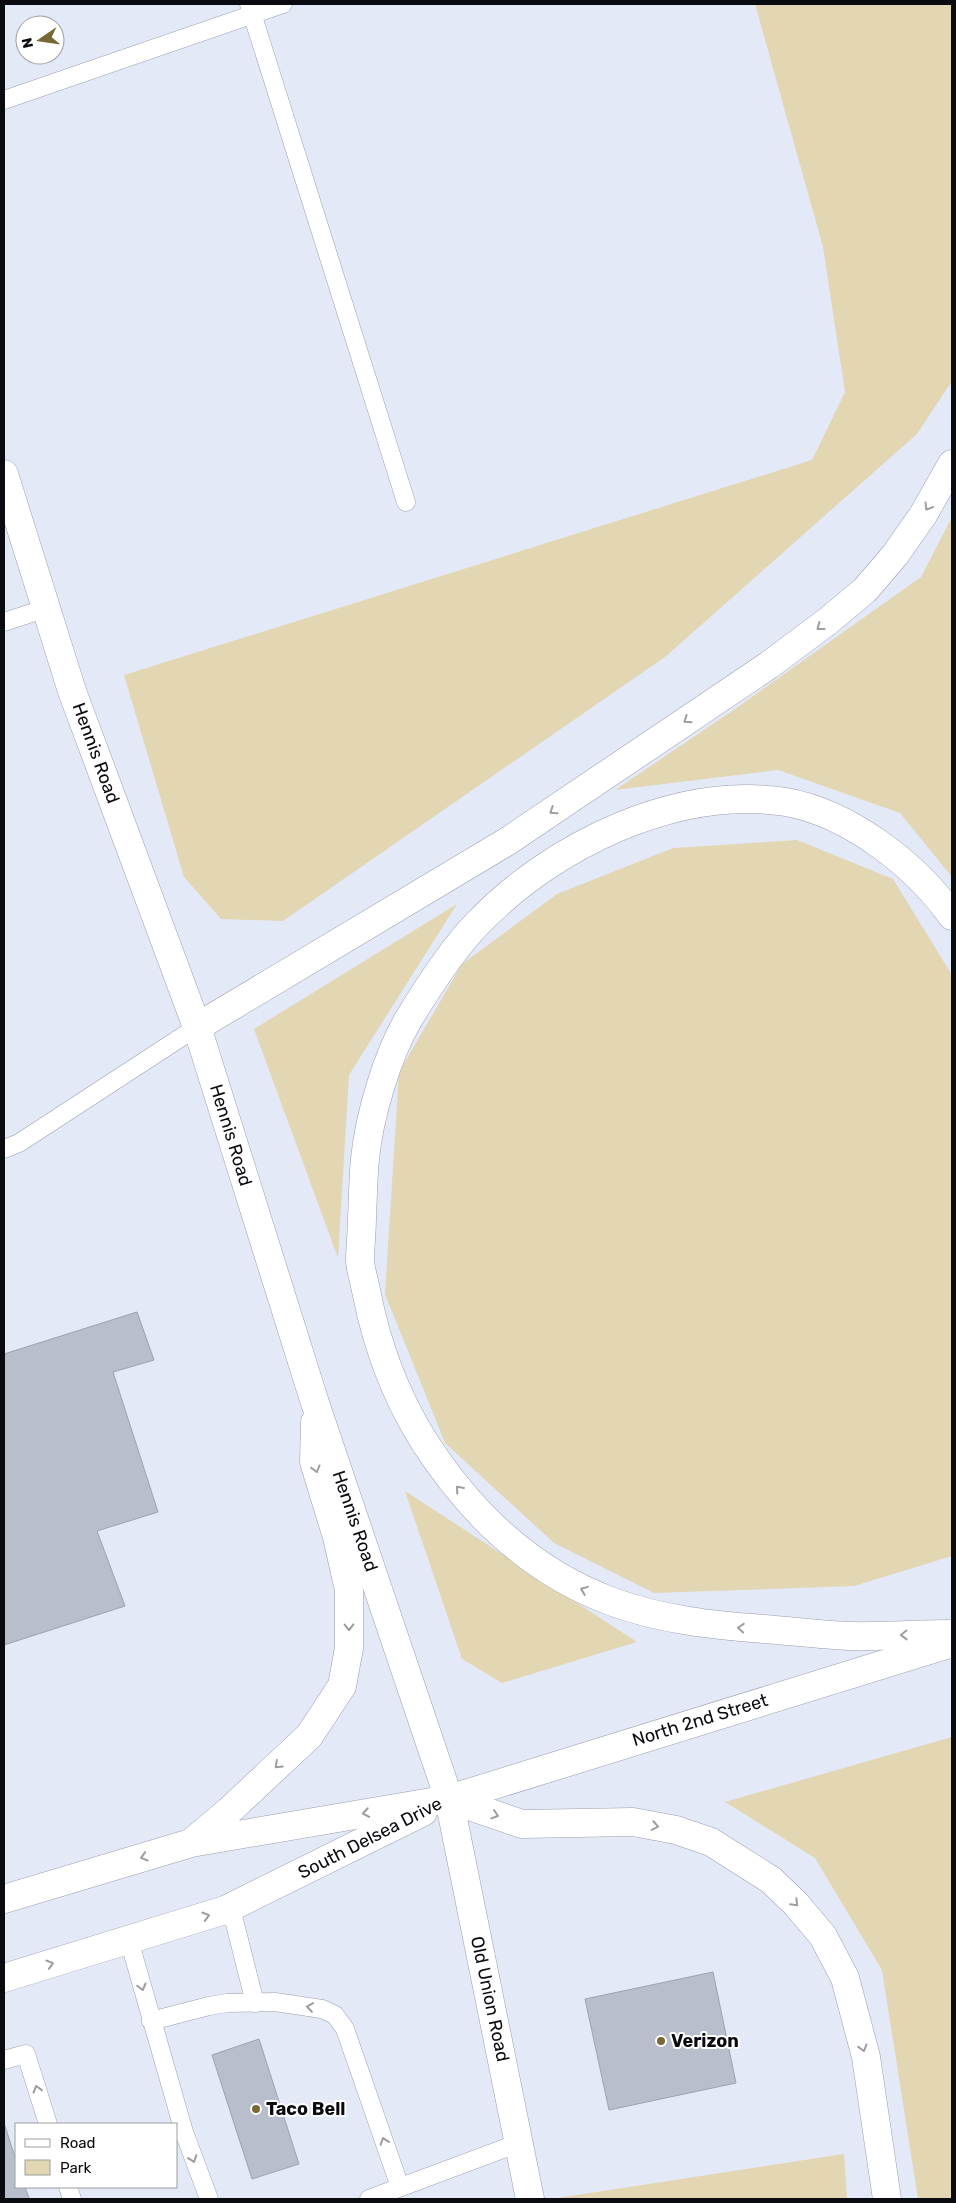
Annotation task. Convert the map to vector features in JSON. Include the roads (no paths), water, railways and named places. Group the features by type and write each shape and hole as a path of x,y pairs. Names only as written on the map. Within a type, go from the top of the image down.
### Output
{"main road":[{"path":"197,1027 508,841 769,664 820,627 865,590 895,555 923,515 952,464"},
{"name":"Hennis Road","path":"4,474 72,691 197,1027 315,1403 449,1799"},
{"path":"952,916 933,892 904,863 864,833 821,813 788,803 744,800 702,802 658,813 610,832 560,857 516,889 476,925 407,1022 388,1068 372,1118 365,1158 360,1262 371,1317 387,1366 410,1419 441,1467 482,1515 526,1556 568,1583 614,1602 653,1614 706,1625 849,1636 952,1634"},
{"path":"191,1843 230,1810 309,1736 342,1686 350,1648 349,1590 337,1537 314,1462 315,1403"},
{"name":"North 2nd Street","path":"449,1799 952,1643"},
{"path":"449,1799 522,1824 633,1822 676,1830 711,1842 771,1880 796,1904 823,1936 845,1978 866,2057 887,2199"},
{"name":"South Delsea Drive","path":"4,1899 191,1843 449,1799"},
{"name":"South Delsea Drive","path":"4,1978 231,1908 449,1799"},
{"name":"Old Union Road","path":"449,1799 530,2199"}],"lane":[{"path":"4,100 250,8 283,4"},
{"path":"250,8 406,502"},
{"path":"4,622 46,608"},
{"path":"4,1149 19,1143 197,1027"},
{"path":"231,1908 254,2003"},
{"path":"129,1940 184,2132 209,2199"},
{"path":"151,2022 209,2006 275,2002 322,2009 336,2015 345,2029 400,2187"},
{"path":"4,2060 26,2054 48,2123"},
{"path":"369,2199 519,2143"}],"place":[{"name":"Verizon","path":"661,2041"},
{"name":"Taco Bell","path":"256,2109"}]}
